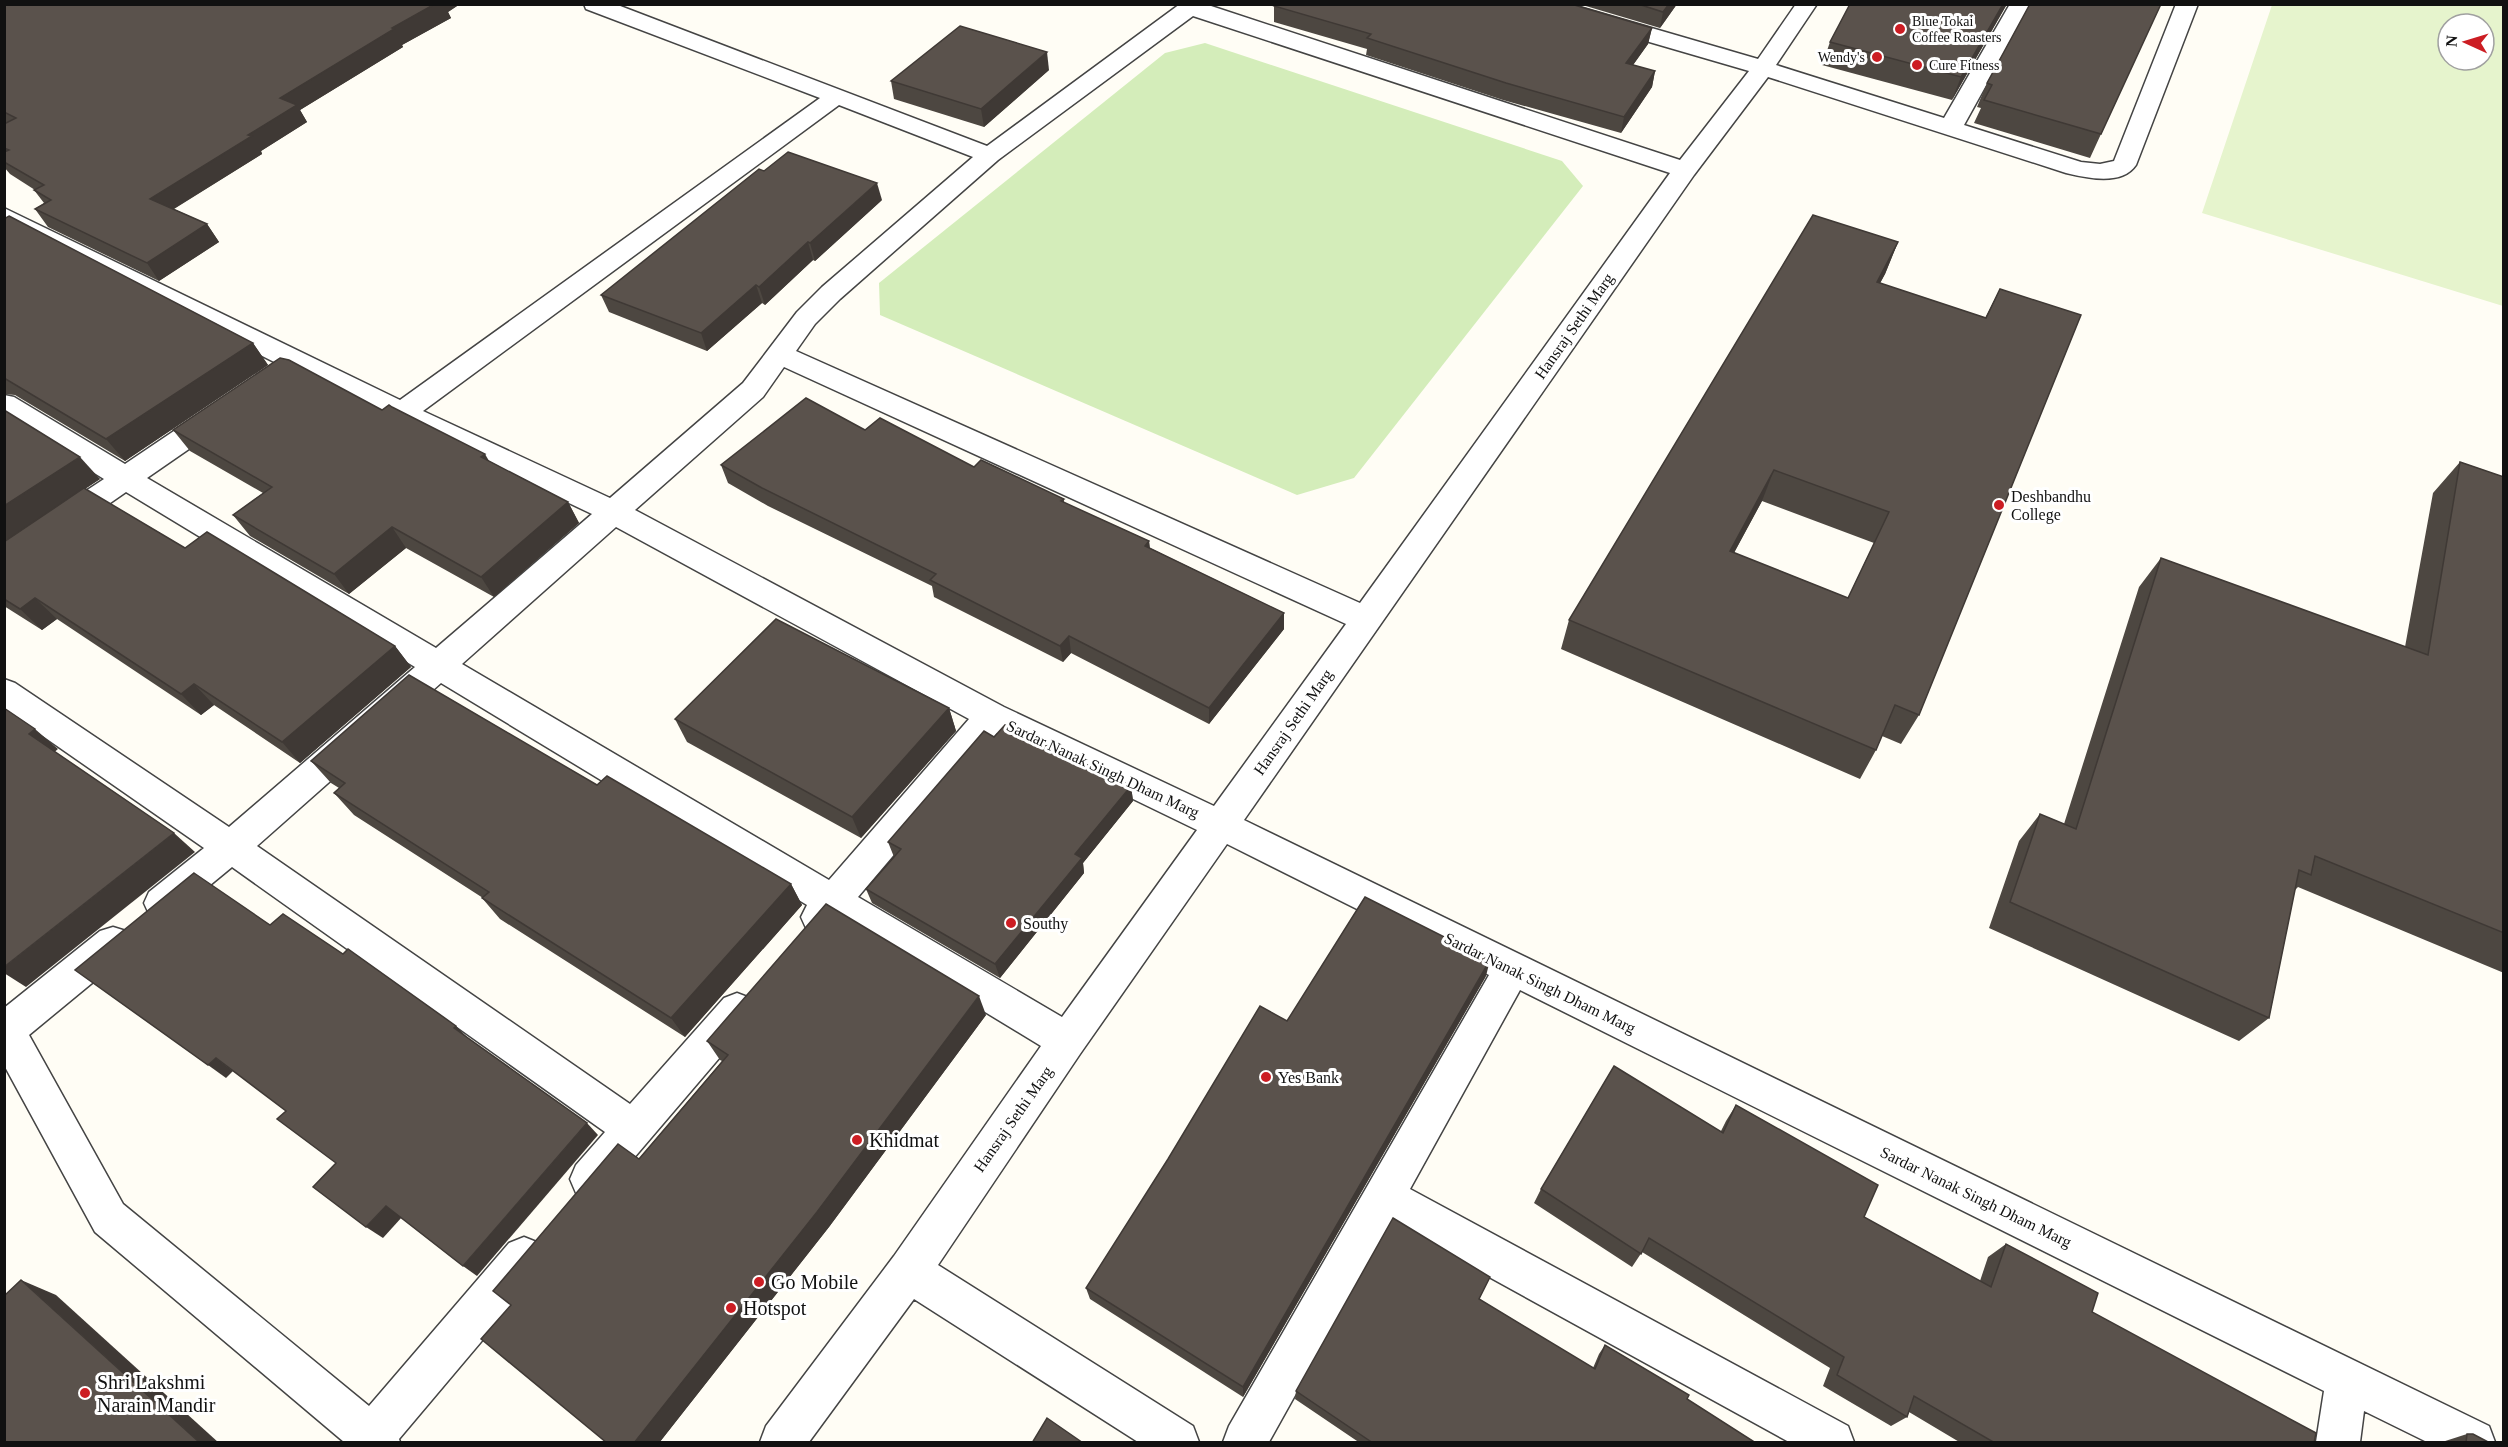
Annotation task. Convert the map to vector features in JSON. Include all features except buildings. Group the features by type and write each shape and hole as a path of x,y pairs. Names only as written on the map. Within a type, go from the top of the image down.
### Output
{"street":[{"path":"594,4 990,155"},
{"path":"1544,4 1763,68 2092,172 2112,172 2124,165 2187,4"},
{"name":"Hansraj Sethi Marg","path":"782,1443 909,1270 1066,1041 1684,170 1763,68 1808,4"},
{"path":"1951,127 2021,4"},
{"path":"760,983 560,1215 372,1441 109,1218 5,1029 231,847 753,390 806,318 831,293 990,155 1193,6 1684,170"},
{"path":"402,412 836,97"},
{"name":"Sardar Nanak Singh Dham Marg","path":"4,215 296,362 613,512 992,716 1221,825 2473,1443"},
{"path":"779,354 1365,619"},
{"path":"273,378 296,362"},
{"path":"4,561 237,402"},
{"path":"4,404 1066,1041"},
{"path":"4,692 231,847 633,1129"},
{"path":"798,940 992,716"},
{"path":"1245,1443 1512,969"},
{"path":"1384,1197 1832,1443"},
{"path":"909,1270 1177,1443"},
{"path":"2338,1443 2347,1380"}],"green space":[{"path":"2272,5 2503,5 2503,306 2202,213"},
{"path":"1205,43 1562,161 1583,186 1354,478 1297,495 880,315 879,283 1165,53"}],"place":[{"name":"Blue Tokai Coffee Roasters","path":"1900,29"},
{"name":"Wendy's","path":"1877,57"},
{"name":"Cure Fitness","path":"1917,65"},
{"name":"Deshbandhu College","path":"1999,505"},
{"name":"Southy","path":"1011,923"},
{"name":"Yes Bank","path":"1266,1077"},
{"name":"Khidmat","path":"857,1140"},
{"name":"Go Mobile","path":"759,1282"},
{"name":"Hotspot","path":"731,1308"},
{"name":"Shri Lakshmi Narain Mandir","path":"85,1393"}]}
